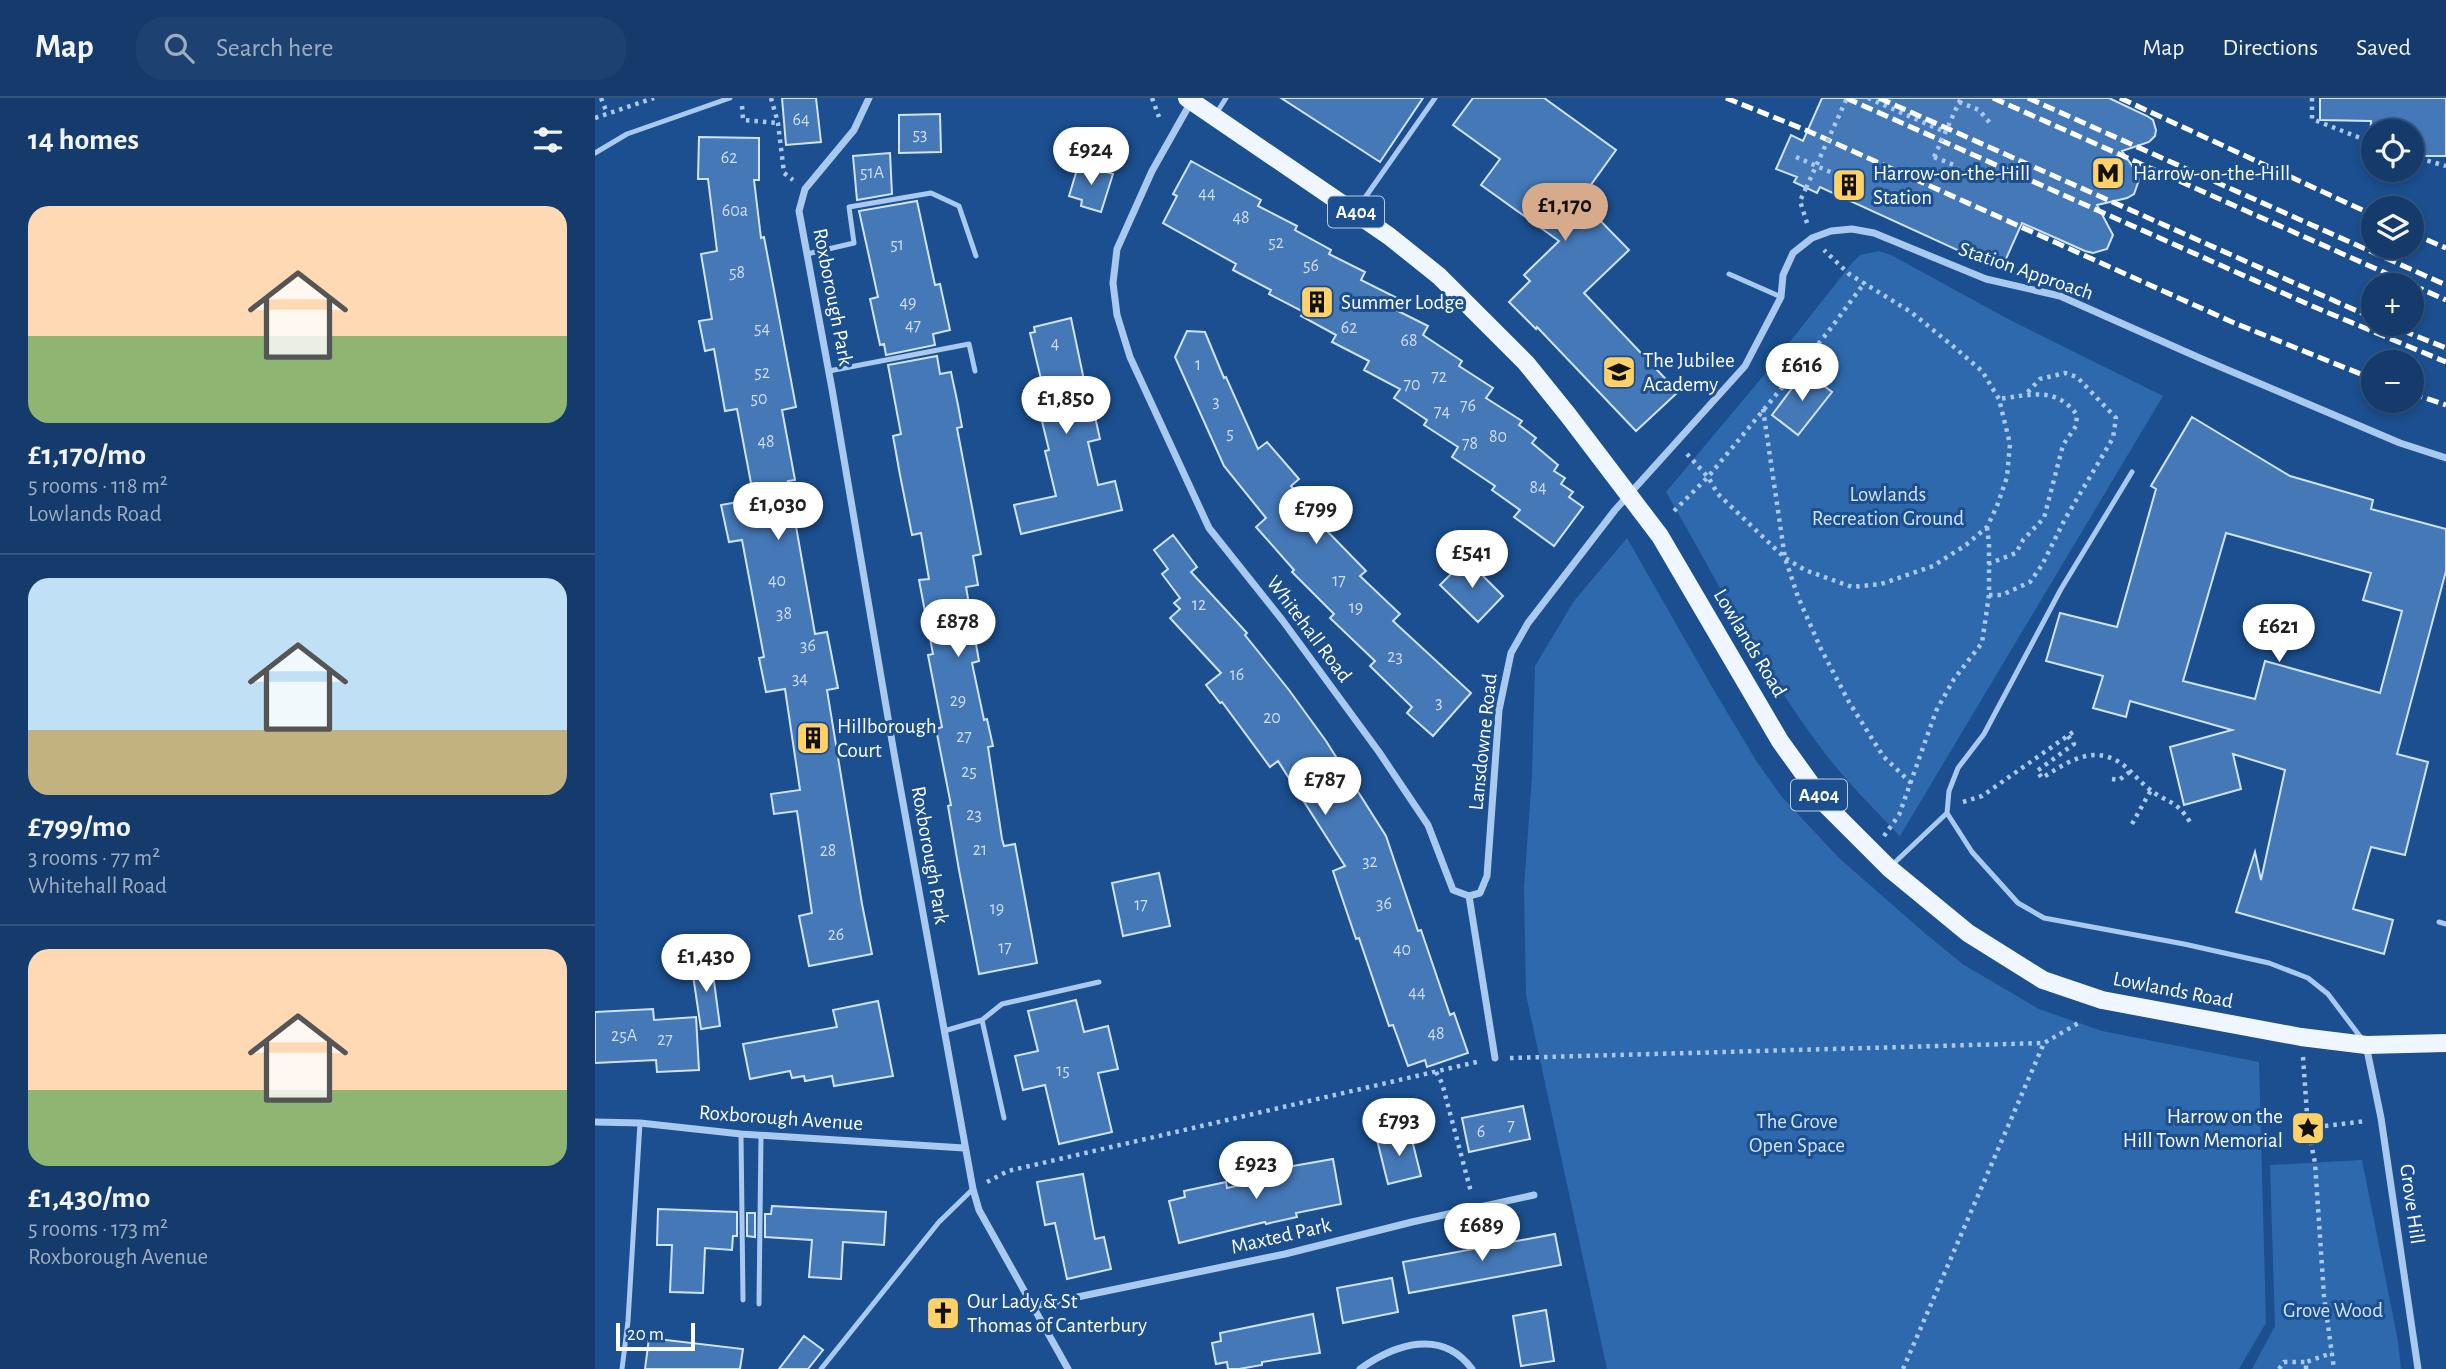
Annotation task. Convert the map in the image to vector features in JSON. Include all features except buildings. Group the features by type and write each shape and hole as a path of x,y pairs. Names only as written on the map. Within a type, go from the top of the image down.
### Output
{"main road":[{"name":"Lowlands Road","path":"1190,100 1355,211 1440,276 1526,363 1660,536 1780,741 1826,805 1889,868 1968,933 2043,979 2102,1000 2301,1037 2366,1045"},
{"name":"A404","path":"2366,1045 2446,1043"}],"street":[{"path":"805,189 854,130 869,98"},
{"name":"Whitehall Road","path":"1190,100 1151,171 1117,249 1113,283 1130,357 1209,527 1283,621 1379,752 1428,825 1453,890 1469,896"},
{"name":"Roxborough Park","path":"805,189 799,211 973,1189 979,1210 1068,1369"},
{"name":"Station Approach","path":"1812,238 1831,231 1852,229 1874,233 1986,279 2060,296 2400,443 2446,458"},
{"path":"1628,496 1745,366 1781,297 1783,275 1793,253 1812,238"},
{"name":"Lansdowne Road","path":"1469,896 1480,893 1487,876 1499,710 1511,653 1528,623 1628,496"},
{"path":"1469,896 1495,1058"},
{"name":"Grove Hill","path":"2366,1045 2381,1118 2418,1369"},
{"name":"Roxborough Avenue","path":"595,1122 640,1123 741,1134 964,1148"},
{"name":"Maxted Park","path":"1034,1306 1285,1254 1534,1195"},
{"path":"1360,1369 1374,1359 1397,1349 1418,1344 1440,1345 1458,1353 1472,1369"}],"lane":[{"path":"596,150 627,134 730,98"},
{"path":"1215,117 1226,98"},
{"path":"1355,211 1435,98"},
{"path":"807,254 854,243 849,207 931,193 959,206 976,256"},
{"path":"1729,274 1781,297"},
{"path":"829,371 968,344 975,371"},
{"path":"2132,472 2061,589 1984,734 1958,768 1949,791 1947,813 1972,852 2018,903 2044,918 2269,963 2308,978 2328,994 2366,1045"},
{"path":"1889,868 1947,813"},
{"path":"2439,922 2446,924"},
{"path":"944,1031 982,1020 1002,1004 1099,982"},
{"path":"982,1020 1005,1118"},
{"path":"622,1369 628,1321 640,1123"},
{"path":"741,1134 743,1300"},
{"path":"759,1304 761,1135"},
{"path":"821,1369 939,1222 973,1189"}],"path":[{"path":"601,98 607,114"},
{"path":"595,118 655,98"},
{"path":"771,98 778,123 784,173 805,189"},
{"path":"1152,98 1159,117"},
{"path":"1678,443 1708,477 1718,494 1785,558 1805,570 1852,587 1881,583 1933,566 1966,545 1987,527 2007,477 2010,444 1999,399 1982,371 1911,312 1849,274 1812,238 1800,201 1847,98"},
{"path":"1868,98 1945,132"},
{"path":"2312,98 2312,119 2361,138"},
{"path":"1963,176 1954,165 1934,157 1960,100 1979,110 1990,123"},
{"path":"743,108 743,120 778,123"},
{"path":"1796,157 1835,174"},
{"path":"2424,160 2446,166"},
{"path":"1674,511 1708,477 1828,332 1864,282"},
{"path":"1989,595 2003,594 2030,582 2113,438 2116,425 2116,418 2077,377 2065,373 2040,379 2025,395"},
{"path":"1989,564 2017,553 2023,540 2044,518 2063,446 2076,426 2077,415 2062,399 2038,393 1999,399"},
{"path":"1763,409 1785,558 1798,597 1849,702 1883,755 1911,783"},
{"path":"1873,851 1899,816 1936,711 1954,679 1982,643 1989,595 1987,527"},
{"path":"1948,801 1963,802 1982,796 2076,730"},
{"path":"2068,736 2074,744 2036,771 2042,778 2074,758 2086,755 2116,760 2151,790 2181,807 2190,822"},
{"path":"2112,779 2119,780 2131,771"},
{"path":"2132,824 2151,790"},
{"path":"973,1189 1008,1171 1495,1058 2044,1044 2082,1021"},
{"path":"2301,1037 2308,1128 2315,1163 2324,1296 2335,1369"},
{"path":"1903,1369 2044,1044"},
{"path":"1436,1072 1442,1083 1475,1208"},
{"path":"2308,1128 2348,1124"},
{"path":"2279,1369 2284,1362 2306,1362 2332,1353"},
{"path":"2306,1362 2307,1369"}],"green space":[{"name":"Lowlands Recreation Ground","path":"1879,251 2163,396 1900,836 1856,790 1794,711 1755,650 1666,492 1759,381 1852,263 1860,255"},
{"name":"The Grove Open Space","path":"1627,538 1712,687 1757,762 1782,797 1839,858 1927,935 1964,965 2039,1009 2102,1031 2259,1062 2266,1323 2239,1369 1607,1369 1526,995 1524,888 1532,776 1535,666 1574,601"},
{"name":"Grove Wood","path":"2362,1160 2398,1341 2401,1369 2252,1369 2275,1326 2270,1165"}],"railway":[{"path":"1726,98 1808,131 2232,322 2361,374"},
{"path":"1846,98 2312,306 2446,362"},
{"path":"1879,98 2361,313"},
{"path":"1993,98 2446,300"},
{"path":"2028,98 2446,285"},
{"path":"2120,98 2361,209"},
{"path":"2424,239 2446,248"},
{"path":"2416,336 2446,348"},
{"path":"2424,397 2446,405"}],"place":[{"name":"Harrow-on-the-Hill","path":"2108,173"},
{"name":"Harrow-on-the-Hill Station","path":"1849,185"},
{"name":"Summer Lodge","path":"1317,302"},
{"name":"The Jubilee Academy","path":"1619,372"},
{"name":"Hillborough Court","path":"813,738"},
{"name":"Harrow on the Hill Town Memorial","path":"2308,1128"},
{"name":"Our Lady & St Thomas of Canterbury","path":"943,1313"}]}
